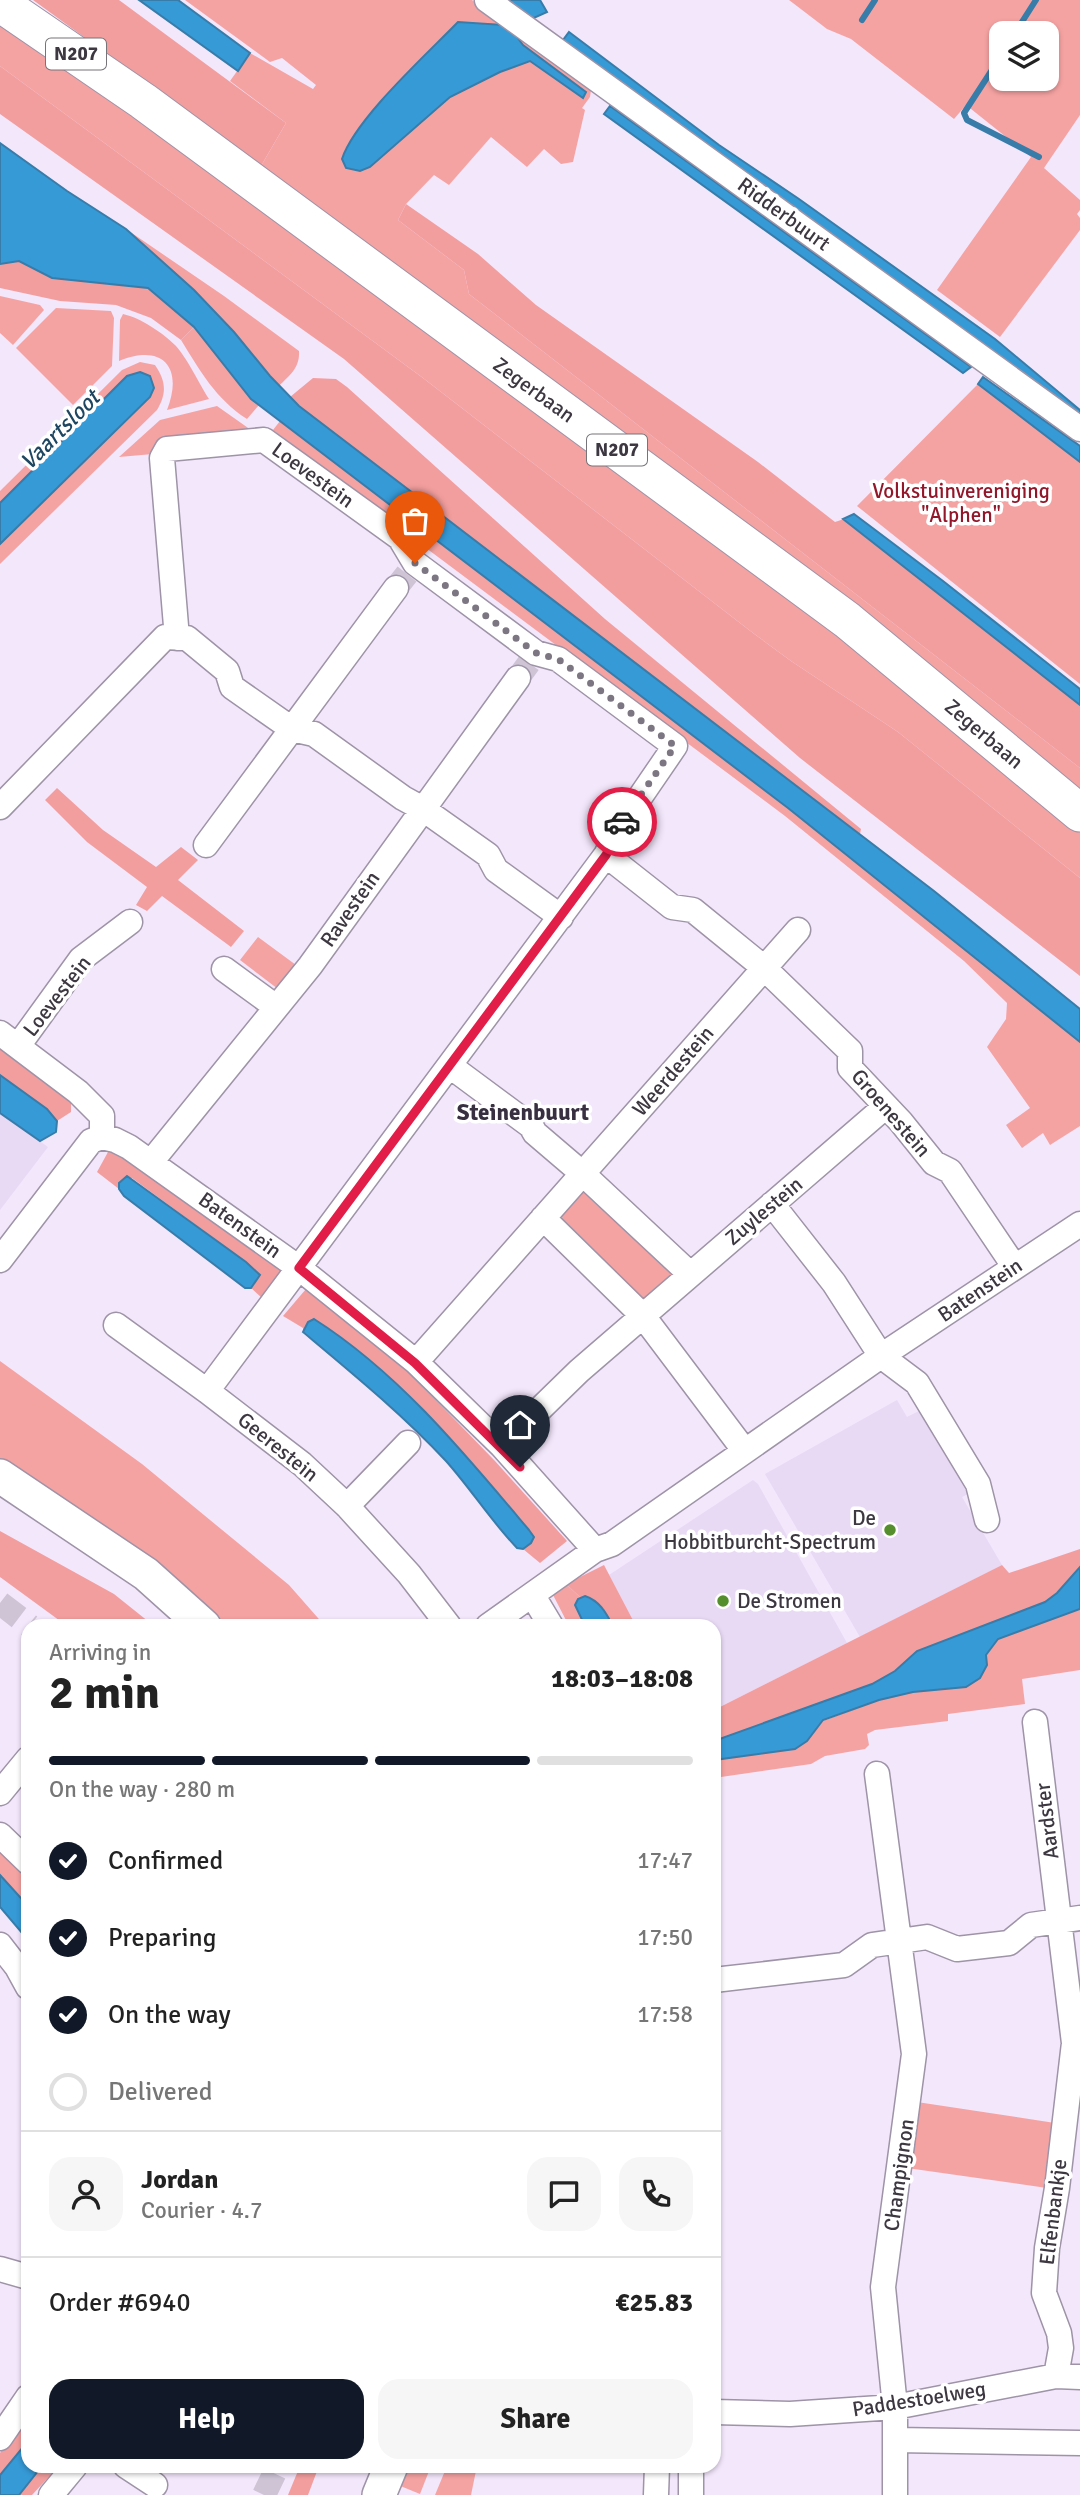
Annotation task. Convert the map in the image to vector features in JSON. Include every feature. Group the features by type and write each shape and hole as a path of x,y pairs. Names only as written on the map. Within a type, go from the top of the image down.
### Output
{"main road":[{"name":"Zegerbaan","path":"4,3 143,101 847,620 1080,813"}],"street":[{"name":"Ridderbuurt","path":"495,6 1080,429"},
{"name":"Loevestein","path":"177,638 162,458 167,449 264,440 400,538 406,575 527,664 558,659 675,746 622,822 606,855"},
{"path":"206,845 406,575"},
{"path":"0,807 165,637 187,638 227,671 232,687 292,729 314,733 403,798 423,809 488,855 496,870 561,917"},
{"path":"423,809 527,664"},
{"name":"Ravestein","path":"151,1162 310,966 423,809"},
{"path":"208,1391 606,855"},
{"name":"Groenestein","path":"606,855 672,907 693,910 763,967 850,1051 850,1068 934,1163 950,1171 1014,1266"},
{"name":"Loevestein","path":"102,1138 102,1116 78,1092 9,1040 81,960 130,922"},
{"path":"763,967 797,930"},
{"name":"Weerdestein","path":"415,1363 763,967"},
{"path":"224,969 276,1007"},
{"path":"450,1066 531,1126 535,1133 690,1273"},
{"name":"Zuylestein","path":"502,1446 579,1371 886,1106"},
{"path":"0,1260 91,1141 102,1138"},
{"name":"Batenstein","path":"102,1138 115,1140 151,1162 299,1268 415,1363 502,1446 595,1550 612,1544 881,1356 1080,1224"},
{"path":"772,1204 834,1283 881,1356 917,1383 978,1483 987,1520"},
{"path":"543,1218 643,1316 744,1450"},
{"name":"Geerestein","path":"116,1325 208,1391 302,1464 347,1506 409,1574 444,1619"},
{"path":"347,1506 408,1443"},
{"path":"0,1476 146,1574 196,1619"},
{"path":"0,1503 134,1592 167,1619"},
{"path":"498,1619 595,1550"},
{"path":"533,1596 547,1619"},
{"name":"Aardster","path":"1035,1722 1069,1919"},
{"path":"0,1793 21,1768"},
{"path":"877,1774 900,1942"},
{"path":"0,1835 21,1855"},
{"path":"721,1979 844,1965 872,1945 927,1937 957,1949 1009,1943 1031,1925 1069,1919"},
{"name":"Elfenbankje","path":"1068,2377 1059,2333 1044,2293 1047,2248 1074,2043 1069,1919"},
{"name":"Champignon","path":"895,2495 895,2407 883,2287 914,2054 900,1942"},
{"path":"0,1945 21,1974"},
{"path":"0,2269 21,2275"},
{"name":"Paddestoelweg","path":"721,2412 790,2414 895,2407 1068,2377"},
{"path":"0,2438 21,2407"},
{"name":"Paddestoelweg","path":"896,2440 1080,2444"},
{"path":"51,2495 69,2473"},
{"path":"137,2473 155,2485"},
{"path":"356,2495 365,2473"},
{"path":"379,2495 388,2473"},
{"path":"656,2495 657,2473"},
{"path":"691,2473 691,2495"}],"shaded area":[{"path":"33,0 119,0 286,123 261,166"},
{"path":"0,66 423,378 753,633 898,732 1080,878 1080,976 800,758 344,359 0,114"},
{"path":"406,204 478,254 536,305 758,462 835,522 844,519 1080,705 1080,768 469,294 464,270 398,220"},
{"path":"19,261 52,278 148,288 194,327 181,340 151,318 116,305 60,301 0,288 0,264"},
{"path":"313,378 336,379 347,387 605,619 861,829 860,834 299,406 290,397"},
{"path":"57,788 103,830 156,867 181,847 198,860 178,880 244,931 231,947 162,896 147,911 136,905 147,887 87,842 45,800"},
{"path":"0,1045 71,1101 71,1112 57,1121 47,1109 0,1075"},
{"path":"0,1113 48,1147 0,1210"},
{"path":"108,1152 124,1154 282,1270 262,1298 251,1288 260,1275 246,1262 132,1178 121,1182 119,1189 97,1172"},
{"path":"306,1289 399,1362 495,1461 567,1541 540,1563 523,1549 531,1543 533,1537 529,1530 455,1444 403,1389 345,1340 314,1319 303,1332 303,1328 283,1316"},
{"name":"De Hobbitburcht-Spectrum","path":"897,1400 907,1417 919,1411 968,1494 962,1497 1002,1565 860,1637 765,1474"},
{"name":"De Stromen","path":"753,1480 758,1484 847,1643 721,1706 721,1619 632,1619 609,1575"},
{"path":"0,1531 114,1594 145,1619 57,1619 0,1577"},
{"path":"1080,1549 1080,1567 1057,1593 1045,1602 917,1651 895,1671 872,1684 721,1738 721,1706 1002,1565 1009,1573"},
{"path":"604,1565 632,1619 609,1619 603,1608 585,1597 581,1598 566,1584"},
{"path":"21,2424 21,2450 0,2475 0,2453"},
{"path":"36,2473 52,2473 32,2495 16,2495"},
{"path":"297,2473 316,2473 308,2495 288,2495"}],"green space":[{"path":"185,0 472,0 503,25 379,105 346,148 342,159 346,168 360,171 370,167 450,97 500,72 530,61 583,98 585,91 523,45 515,33 591,90 590,97 582,108 585,110 573,162 561,164 544,149 527,167 491,137 449,185 434,175 406,204 398,220 464,270 469,294 1080,768 1080,792 261,166 286,123 230,81 250,53 313,89 316,85 282,58 270,62"},
{"path":"789,0 1080,0 1080,115 1044,168 1080,200 1077,214 1080,218 1080,230 1000,337 937,290 1031,157 966,105 954,119 851,39 827,29"},
{"path":"0,20 229,175 923,700 1080,824 1080,878 898,732 753,633 423,378 0,66"},
{"path":"126,229 299,351 298,362 290,375 279,386 234,332 194,290"},
{"path":"0,296 40,305 44,310 13,345 0,333"},
{"path":"56,308 111,311 114,318 112,366 73,405 16,348"},
{"path":"123,314 151,327 176,346 209,399 167,410 173,382 166,363 158,357 147,355 119,361 120,320"},
{"path":"194,327 251,399 259,405 247,419 226,403 181,340"},
{"path":"140,362 155,365 161,376 164,393 157,410 0,564 0,544 150,397 127,376 0,503 0,491 122,370"},
{"name":"Volkstuinvereniging \"Alphen\"","path":"978,384 1080,462 1080,684 857,506"},
{"path":"217,406 258,435 153,454 119,457 160,420"},
{"path":"280,421 788,808 1080,1042 1080,1126 1050,1145 1043,1133 1022,1148 1006,1125 1030,1108 987,1047 1006,1019 1007,1003 964,961 785,816 426,548 424,542 273,430"},
{"path":"258,937 296,965 278,989 240,960"},
{"path":"589,1184 679,1271 643,1307 554,1221"},
{"path":"0,1361 142,1464 289,1585 319,1619 208,1619 0,1465"},
{"path":"566,1584 581,1598 575,1605 582,1619 565,1619 552,1593"},
{"path":"1080,1609 1080,1670 1022,1679 1025,1704 948,1714 948,1721 875,1730 867,1734 869,1745 865,1749 825,1756 811,1764 721,1777 721,1759 795,1749 807,1741 823,1721 879,1700 913,1692 966,1687 987,1665 986,1656 998,1639"},
{"path":"0,1851 21,1874 21,1898 0,1875"},
{"path":"917,2102 1055,2123 1047,2188 907,2168"},
{"path":"399,2473 428,2473 420,2494 398,2485"},
{"path":"444,2473 476,2473 471,2495 435,2495"}],"water":[{"path":"139,0 178,0 250,53 238,71"},
{"path":"504,0 540,0 547,12 529,20 515,34 523,45 586,92 583,98 530,61 500,72 450,97 370,167 360,171 346,168 342,159 349,143 393,88 458,22 503,25"},
{"path":"569,32 719,145 995,339 1080,410 1080,418 563,40"},
{"path":"610,106 971,367 963,373 604,114"},
{"path":"0,143 126,229 194,290 299,406 934,891 1080,1009 1080,1042 788,808 251,399 194,327 148,288 52,278 19,261 0,264"},
{"path":"140,372 150,376 154,388 150,397 0,544 0,503 127,376"},
{"path":"983,377 1080,446 1080,462 978,384"},
{"path":"854,514 1080,689 1080,705 843,519"},
{"path":"0,1075 47,1109 57,1121 56,1132 40,1141 0,1113"},
{"path":"127,1176 246,1262 260,1275 251,1288 245,1288 124,1196 119,1189 119,1183"},
{"path":"314,1319 345,1340 403,1389 529,1530 534,1537 531,1543 523,1549 517,1548 429,1444 376,1394 303,1332 308,1322"},
{"path":"1080,1567 1080,1609 998,1639 986,1655 987,1665 980,1678 966,1687 913,1692 879,1700 823,1720 807,1741 795,1749 721,1759 721,1738 872,1684 895,1671 917,1651 1045,1602 1057,1593"},
{"path":"585,1596 590,1598 599,1604 609,1619 582,1619 575,1605 578,1599"},
{"path":"0,1875 21,1898 21,1932 0,1907"},
{"path":"21,2450 21,2473 36,2473 19,2495 0,2495 0,2475"}],"waterway":[{"path":"862,20 875,0"},
{"path":"1023,21 1036,0"},
{"path":"989,74 964,113 967,120 1039,157"}],"tunnel":[{"path":"396,588 407,574"},
{"path":"518,678 529,663"},
{"path":"0,1603 21,1619"},
{"path":"264,2495 275,2473"}],"way so far":[{"path":"415,563 536,653 558,659 675,746 622,822"}],"place":[{"name":"De Hobbitburcht-Spectrum","path":"890,1530"},
{"name":"De Stromen","path":"723,1601"}],"district":[{"name":"Steinenbuurt","path":"523,1112"}],"route":[{"path":"520,1467 502,1446 415,1363 299,1268 606,855 622,822"}],"water label":[{"name":"Vaartsloot","path":"60,430"}]}
